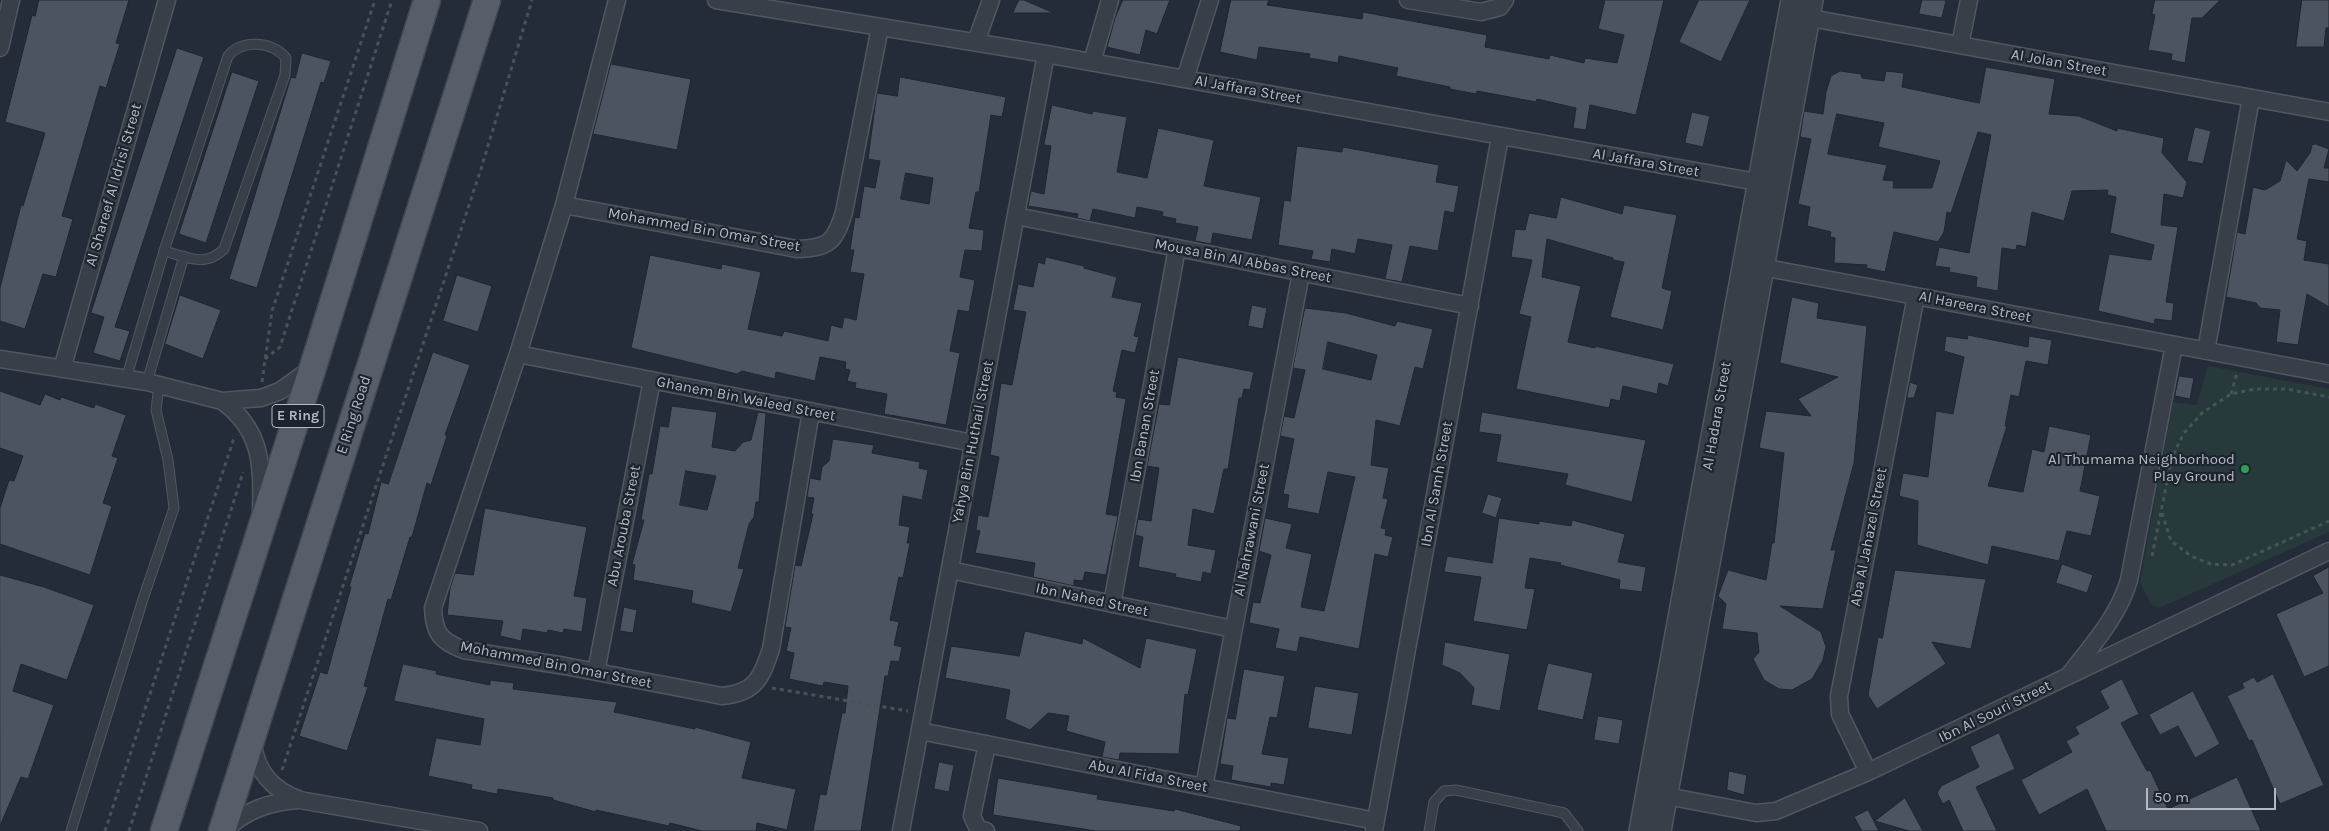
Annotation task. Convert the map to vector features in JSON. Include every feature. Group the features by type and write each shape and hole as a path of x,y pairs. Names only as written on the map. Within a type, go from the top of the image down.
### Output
{"main road":[{"name":"E Ring","path":"164,831 313,367 427,0"},
{"name":"E Ring Road","path":"224,831 254,730 488,5"}],"street":[{"path":"0,48 11,0"},
{"name":"Al Shareef Al Idrisi Street","path":"62,369 167,0"},
{"name":"Mohammed Bin Omar Street","path":"617,0 564,204 518,354 433,608 434,624 439,635 448,644 464,650 596,672 722,696 739,695 754,685"},
{"name":"Al Jaffara Street","path":"716,0 1092,62 1768,184"},
{"path":"976,42 991,0"},
{"path":"1092,62 1110,0"},
{"path":"1185,79 1210,0"},
{"path":"1408,0 1481,12 1500,7 1505,0"},
{"path":"1960,45 1969,0"},
{"name":"Al Jolan Street","path":"1801,8 1960,45 2329,112"},
{"name":"Al Hadara Street","path":"1640,831 1657,794 1801,8"},
{"name":"Mohammed Bin Omar Street","path":"564,204 798,249 814,248 830,243 838,231 844,212 880,27"},
{"name":"Yahya Bin Huthail Street","path":"901,831 1046,54"},
{"path":"2206,351 2251,98"},
{"name":"Ibn Al Samh Street","path":"1375,826 1500,137"},
{"name":"Mousa Bin Al Abbas Street","path":"1016,216 1470,306"},
{"name":"Ibn Banan Street","path":"1112,604 1177,248"},
{"name":"Al Hareera Street","path":"1754,266 2329,374"},
{"name":"Al Nahrawani Street","path":"1204,787 1301,273"},
{"name":"Aba Al Jahazel Street","path":"1868,772 1840,714 1838,696 1916,296"},
{"path":"2067,678 2114,618 2124,599 2174,345"},
{"name":"Ghanem Bin Waleed Street","path":"518,354 973,443"},
{"path":"0,359 153,384 222,401 261,398 298,380 313,367"},
{"name":"Abu Arouba Street","path":"596,672 652,380"},
{"path":"222,401 236,411 247,425 257,447 261,498 260,534"},
{"path":"754,685 763,672 771,649 811,411"},
{"name":"Ibn Al Souri Street","path":"1657,794 1756,813 1776,811 1868,772 2329,551"},
{"name":"Ibn Nahed Street","path":"950,570 1234,629"},
{"path":"254,730 254,750 259,768 276,788 300,800"},
{"name":"Abu Al Fida Street","path":"920,731 1204,787 1375,826"},
{"path":"986,831 978,829 972,816 987,744"},
{"name":"Al Hadara Street","path":"1657,794 1660,831"},
{"path":"224,831 247,813 262,806 277,802 300,800 474,831"}],"lane":[{"path":"126,379 164,251 228,56 240,45 249,44 275,49 286,58 285,75 224,249 210,260 202,261 164,251"},
{"path":"71,831 141,606 174,508 168,460 156,410 153,384 184,256"},
{"path":"1429,831 1434,802 1444,791 1456,790 1564,812 1578,831"}],"path":[{"path":"261,398 264,360 272,311 375,0"},
{"path":"264,360 280,347 392,0"},
{"path":"276,788 481,169 532,0"},
{"path":"2231,394 2241,357"},
{"path":"2151,563 2172,458 2184,433 2202,413 2231,394 2256,389 2286,389 2329,398"},
{"path":"106,831 234,437 239,443"},
{"path":"128,831 245,464"},
{"path":"2162,512 2171,541 2191,556 2211,564 2232,566 2329,521"},
{"path":"754,685 923,713"}],"shaded area":[{"name":"Al Thumama Neighborhood Play Ground","path":"2208,366 2329,389 2329,532 2159,608 2151,604 2140,582 2173,402 2197,405"}],"building":[{"path":"39,0 129,0 116,43 120,44 106,88 100,86 62,216 73,219 56,277 43,274 25,329 0,321 0,288 21,205 23,206 45,133 5,122 32,15 35,16"},
{"path":"1019,0 1024,0 1054,13 1013,13"},
{"path":"1123,0 1170,0 1157,34 1146,30 1140,55 1107,47 1115,18"},
{"path":"1231,0 1269,0 1267,5 1362,19 1363,12 1487,35 1485,47 1549,59 1550,55 1584,63 1585,58 1617,63 1624,35 1598,29 1605,0 1664,0 1636,115 1590,105 1586,130 1573,128 1576,108 1537,99 1536,102 1477,91 1476,94 1450,89 1450,87 1396,76 1398,68 1339,56 1338,63 1309,58 1310,54 1259,47 1257,60 1220,52"},
{"path":"1699,0 1750,0 1721,62 1679,42"},
{"path":"1922,0 1946,0 1942,18 1919,14"},
{"path":"2155,0 2220,0 2202,18 2192,18 2185,63 2171,60 2172,54 2148,50 2155,15 2152,14"},
{"path":"2302,0 2329,0 2329,28 2326,28 2324,47 2296,47"},
{"path":"177,48 204,57 115,327 130,331 120,361 93,353 104,317 91,313"},
{"path":"302,53 331,61 324,83 321,82 257,288 229,279 291,77 295,78"},
{"path":"611,64 691,79 677,150 593,134"},
{"path":"1986,67 2055,79 2049,114 2079,116 2117,131 2117,128 2164,138 2162,153 2187,182 2183,198 2164,194 2161,225 2178,227 2166,302 2174,303 2172,321 2155,319 2154,324 2098,311 2109,254 2151,260 2154,245 2110,233 2116,197 2107,195 2108,190 2072,191 2064,221 2032,212 2026,247 2017,245 2016,250 2002,248 1998,291 1976,287 1977,277 1949,272 1950,268 1935,266 1939,247 1969,253 1991,135 1978,132 1951,213 1947,212 1944,232 1938,242 1894,232 1885,272 1866,268 1867,265 1834,263 1835,238 1830,237 1831,232 1807,226 1810,207 1798,204 1811,139 1800,137 1804,111 1823,114 1826,92 1831,76 1840,71 1861,74 1862,78 1884,81 1886,71 1904,73 1902,87 1979,103","holes":["1837,114 1884,123 1878,147 1940,161 1932,188 1893,188 1894,181 1883,180 1887,165 1828,154"]},
{"path":"232,72 259,81 206,243 179,234"},
{"path":"900,77 1006,97 1002,117 991,115 979,192 976,192 969,228 984,230 982,251 965,250 960,277 975,280 969,312 958,310 950,351 960,353 946,425 884,414 887,394 855,388 856,383 847,381 850,370 845,369 846,362 820,357 815,381 776,372 775,379 742,371 737,374 631,348 650,255 721,269 722,264 761,272 748,329 782,336 784,331 828,341 831,325 842,328 844,317 856,320 864,274 850,272 854,250 850,250 855,217 859,218 864,186 875,188 880,161 868,159 877,93 897,96","holes":["906,173 933,178 929,204 901,199"]},
{"path":"1052,105 1092,114 1093,111 1127,117 1117,172 1147,178 1158,128 1214,140 1204,186 1261,197 1252,240 1213,233 1211,244 1195,241 1198,227 1175,223 1176,219 1162,216 1163,212 1137,207 1135,218 1093,209 1090,221 1077,218 1078,214 1028,206 1031,191 1044,194 1051,146 1044,145"},
{"path":"1692,112 1710,116 1703,147 1685,143"},
{"path":"2195,127 2211,131 2203,164 2187,161"},
{"path":"2316,144 2329,149 2324,168 2329,168 2329,182 2309,179 2297,239 2307,241 2304,260 2329,264 2329,307 2307,294 2298,345 2276,342 2280,310 2260,308 2256,303 2226,297 2237,232 2245,234 2253,187 2265,190 2280,181 2286,160 2297,171 2310,153 2312,145"},
{"path":"1297,146 1342,152 1343,147 1439,165 1436,182 1459,186 1454,213 1445,211 1438,251 1410,246 1402,282 1385,279 1392,245 1358,239 1355,254 1332,249 1330,262 1311,259 1313,251 1278,245 1284,200 1290,201"},
{"path":"1561,197 1622,214 1624,205 1677,215 1662,288 1672,291 1663,330 1610,317 1624,262 1547,239 1542,277 1581,286 1568,342 1595,348 1595,346 1674,364 1668,386 1659,383 1657,394 1623,386 1620,401 1611,399 1609,408 1516,389 1531,317 1519,314 1532,260 1511,257 1515,229 1525,230 1529,213 1556,218"},
{"path":"1046,257 1084,266 1084,268 1117,277 1112,297 1142,303 1134,336 1139,337 1135,353 1122,350 1113,391 1117,392 1116,397 1126,399 1106,514 1118,516 1106,575 1085,572 1083,581 1074,580 1074,586 1033,577 1035,563 975,553 980,531 976,530 978,515 988,517 999,457 990,455 1001,383 1012,385 1026,312 1013,310 1018,284 1033,287 1038,262 1044,264"},
{"path":"457,275 492,286 478,332 443,321"},
{"path":"180,295 221,310 203,359 165,344"},
{"path":"1792,297 1819,303 1817,318 1867,326 1854,463 1831,550 1836,550 1823,609 1780,606 1821,632 1826,647 1823,660 1812,679 1792,690 1779,689 1764,680 1753,659 1759,652 1757,633 1722,629 1726,604 1718,596 1728,570 1766,580 1772,543 1774,543 1784,453 1759,448 1766,411 1811,416 1798,399 1838,377 1780,363"},
{"path":"1252,305 1267,308 1263,329 1248,326"},
{"path":"1305,308 1346,313 1395,326 1397,321 1433,329 1423,369 1415,367 1400,426 1376,420 1371,465 1389,468 1383,498 1388,499 1381,528 1386,529 1385,535 1393,537 1388,557 1375,554 1359,649 1300,637 1297,652 1275,648 1279,629 1249,623 1253,602 1260,603 1271,555 1259,551 1265,518 1292,524 1286,548 1312,554 1301,607 1324,611 1355,477 1328,472 1319,514 1287,508 1289,495 1283,494 1294,439 1280,436 1284,416 1294,418 1305,370 1293,368","holes":["1328,342 1377,355 1371,380 1323,369"]},
{"path":"1968,335 2028,347 2029,336 2052,340 2048,365 2026,361 2019,397 2011,395 2005,426 2007,426 1988,486 2023,492 2032,449 2044,452 2049,426 2091,435 2080,491 2100,496 2091,536 2067,531 2059,561 1992,546 1988,565 1917,545 1918,501 1899,496 1903,473 1928,477 1936,411 1953,414 1964,357 1944,351 1946,336 1967,339"},
{"path":"433,352 470,365 445,435 447,436 431,485 427,483 412,537 410,537 391,600 388,599 364,686 368,687 347,751 299,736 320,672 327,674 351,587 349,587 365,533 368,534 381,482 388,484"},
{"path":"1178,357 1254,372 1250,390 1244,389 1242,398 1239,398 1228,469 1224,469 1214,514 1193,509 1188,545 1216,550 1211,574 1203,572 1201,582 1175,577 1176,574 1138,567 1143,537 1135,535 1138,519 1151,521 1159,468 1147,466 1159,404 1169,405"},
{"path":"2179,376 2194,378 2190,399 2175,396"},
{"path":"1910,382 1918,385 1914,398 1907,398"},
{"path":"0,391 40,405 45,394 60,400 61,397 94,408 95,404 126,415 112,456 118,458 103,503 112,506 90,575 0,544 0,508 9,480 14,481 23,456 0,448"},
{"path":"672,406 717,412 712,447 735,451 743,442 751,440 758,412 766,413 759,502 756,502 754,517 749,524 738,568 744,569 731,612 691,603 693,591 633,580 635,565 632,564 644,520 641,520 649,474 652,474 660,426 668,427","holes":["686,471 716,476 707,510 680,505"]},
{"path":"1482,412 1646,440 1632,502 1565,485 1568,474 1496,462 1501,435 1479,432"},
{"path":"833,439 874,445 872,453 920,462 919,468 928,470 922,500 903,496 899,525 910,527 907,543 910,543 903,578 899,577 890,620 899,622 894,645 902,647 899,662 891,661 888,676 885,676 861,831 813,831 820,794 826,795 842,713 845,713 848,686 824,682 823,686 789,679 794,653 786,651 791,628 785,627 795,565 801,566 813,514 811,514 814,498 807,497 810,478 820,480 822,467 829,461"},
{"path":"1488,494 1502,498 1496,518 1482,513"},
{"path":"485,508 587,527 574,596 587,598 582,632 564,629 563,633 548,630 547,633 523,629 521,641 500,636 503,621 447,615 450,588 455,573 473,575"},
{"path":"1499,518 1539,524 1539,521 1571,526 1572,520 1625,534 1618,562 1646,567 1642,592 1619,589 1620,580 1560,565 1561,563 1530,558 1525,588 1535,589 1527,630 1473,621 1481,577 1444,572 1447,556 1492,563"},
{"path":"2062,564 2093,575 2087,593 2056,583"},
{"path":"2329,567 2329,666 2304,677 2276,614 2323,593 2313,576"},
{"path":"1895,570 1986,579 1971,649 1932,642 1946,664 1877,709 1868,695 1878,637 1882,638"},
{"path":"0,575 44,587 94,605 67,680 21,664 13,691 54,705 28,779 21,777 0,826"},
{"path":"624,607 637,610 633,633 620,631"},
{"path":"1025,631 1082,644 1083,638 1140,668 1146,638 1197,649 1188,695 1185,694 1179,754 1120,753 1119,760 1102,757 1105,742 1066,731 1069,716 1048,713 1030,730 1005,719 1010,690 945,678 951,646 1019,656"},
{"path":"1445,642 1510,654 1500,711 1471,705 1474,688 1460,673 1442,665"},
{"path":"1548,663 1593,673 1583,720 1537,710"},
{"path":"403,664 437,671 436,674 490,685 490,680 514,683 513,689 617,702 614,712 695,729 695,727 751,742 742,778 796,789 787,830 757,823 756,831 702,831 670,823 669,826 596,810 596,812 553,800 553,798 498,789 497,794 471,789 472,785 428,776 436,738 480,745 484,719 394,701"},
{"path":"1244,669 1285,676 1277,718 1270,717 1262,754 1289,758 1284,785 1271,783 1271,787 1231,780 1233,766 1220,764 1227,718 1235,719"},
{"path":"2273,674 2324,785 2280,804 2252,740 2249,741 2227,696 2244,688 2242,683 2254,677 2257,682"},
{"path":"2122,679 2139,714 2121,723 2147,771 2150,770 2168,809 2237,777 2261,831 2106,831 2087,789 2039,815 2021,780 2072,752 2066,741 2079,734 2075,727 2109,708 2100,691"},
{"path":"1315,686 1359,693 1352,735 1308,728"},
{"path":"2193,691 2220,744 2195,758 2178,726 2160,735 2149,715"},
{"path":"1598,716 1623,720 1619,744 1594,740"},
{"path":"1999,733 2015,769 1976,787 1997,831 1963,831 1949,800 1943,804 1937,793 1941,786 1979,767 1970,747"},
{"path":"939,762 954,765 949,792 934,789"},
{"path":"1729,771 1747,775 1744,795 1727,790"},
{"path":"998,778 1098,795 1097,799 1174,811 1175,809 1241,826 1240,831 1096,831 993,815"},
{"path":"1905,798 1923,831 1909,831 1875,821"},
{"path":"1868,810 1879,831 1862,831 1854,817"}],"place":[{"name":"Al Thumama Neighborhood Play Ground","path":"2245,469"}]}
